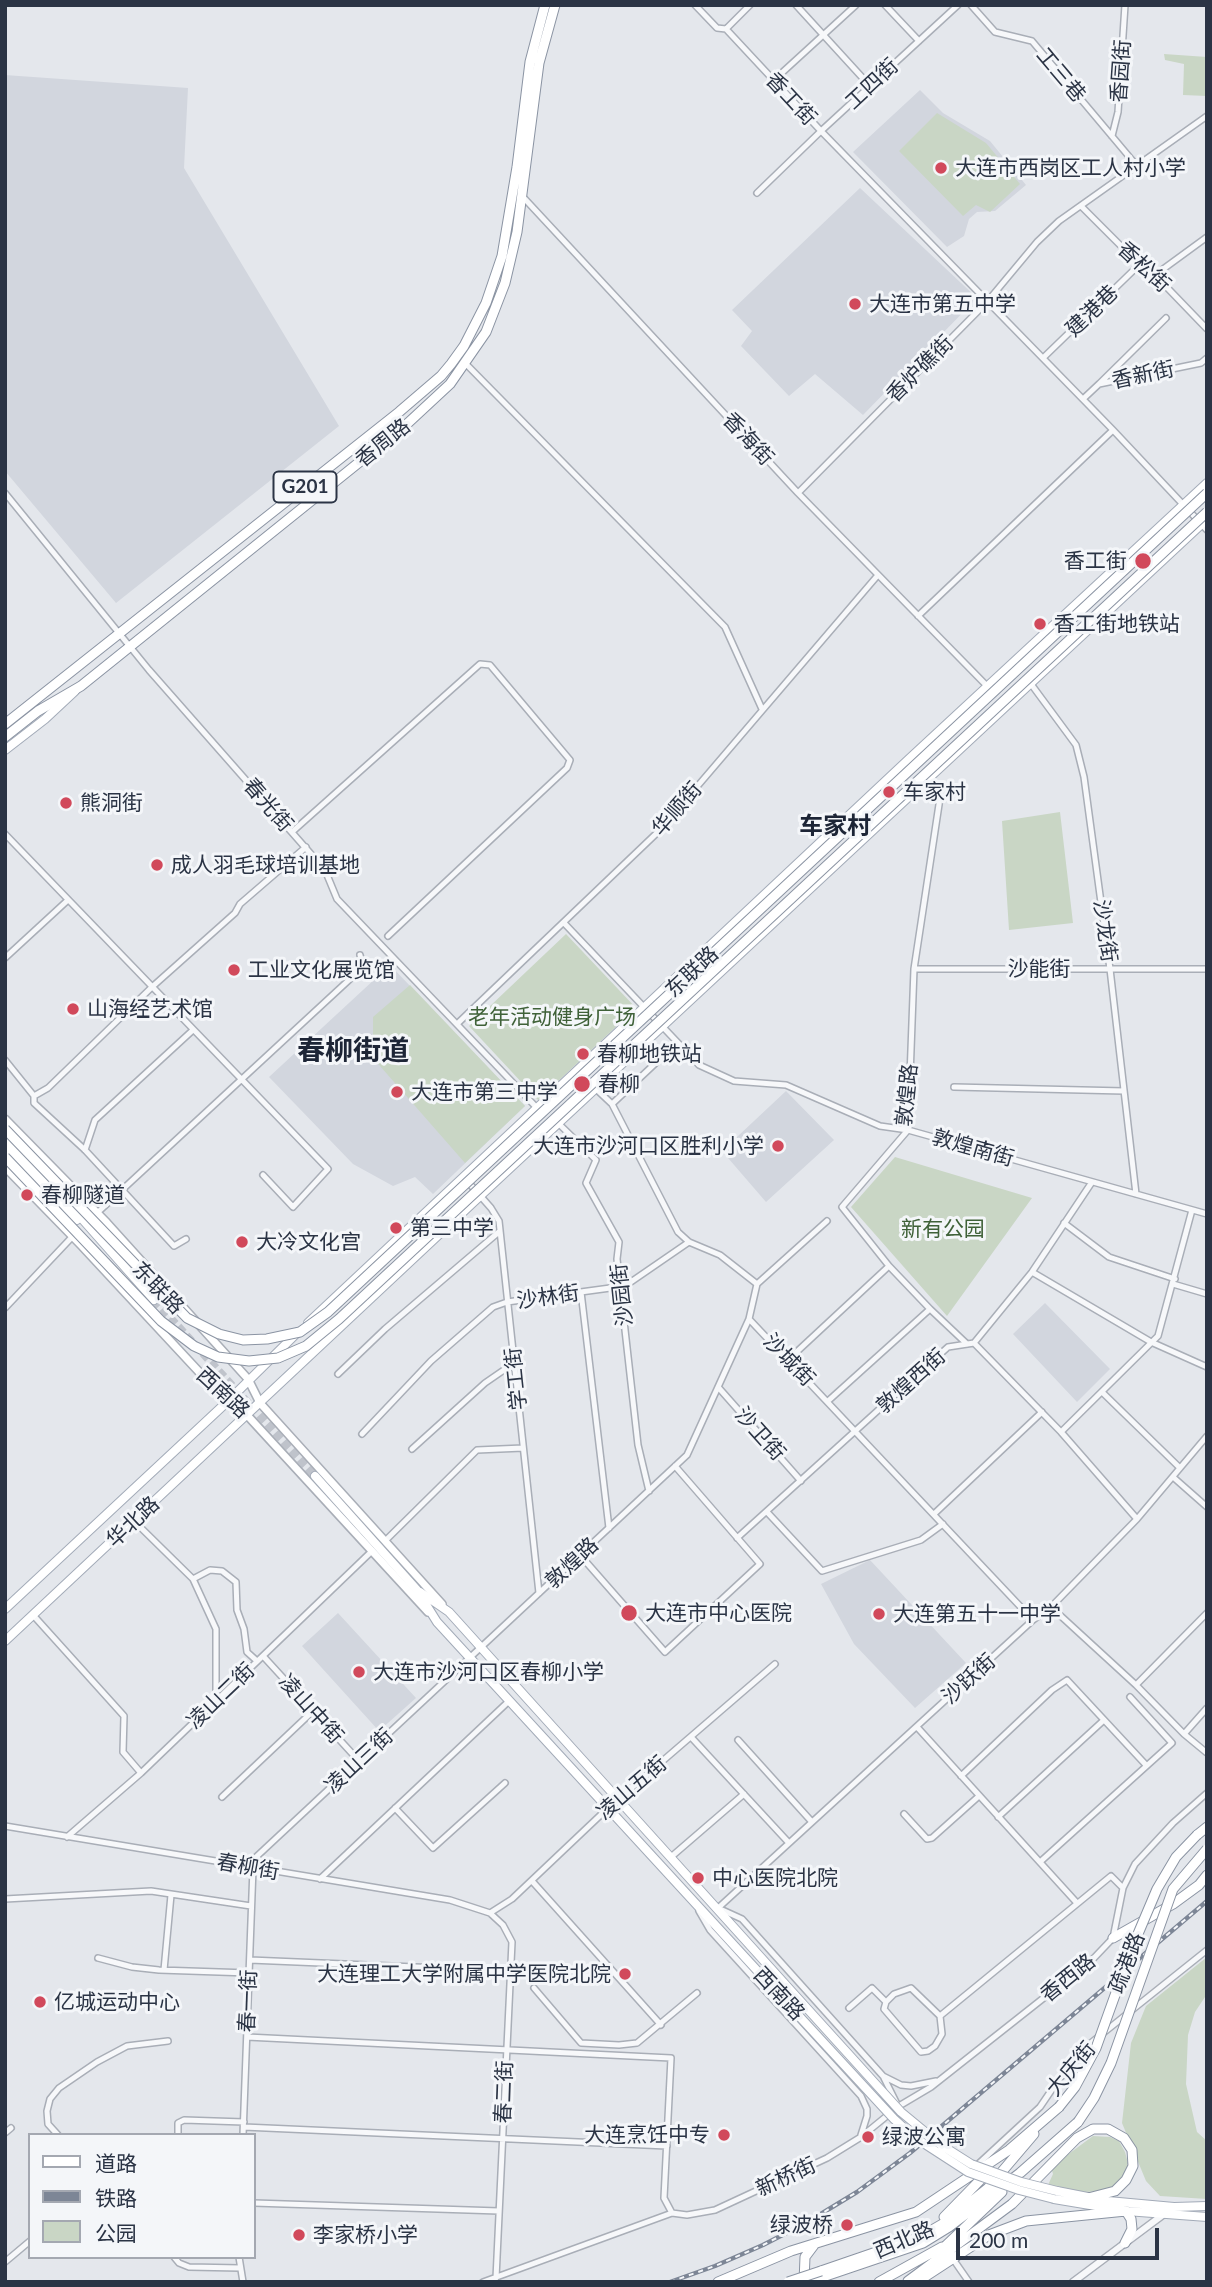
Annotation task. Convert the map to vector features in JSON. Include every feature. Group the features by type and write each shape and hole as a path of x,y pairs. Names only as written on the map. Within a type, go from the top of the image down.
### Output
{"highway":[{"name":"香周路","path":"5,724 399,412 441,376 464,346 486,303 502,256 530,62 545,5"},
{"name":"香周路","path":"80,686 415,417 450,384 466,364 486,331 505,283 517,232 539,63 555,5"},
{"name":"东联路","path":"7,1123 187,1318 219,1334 243,1340 267,1339 300,1332 328,1312 1207,493"},
{"name":"东联路","path":"5,1157 161,1321 194,1346 219,1357 249,1361 278,1358 306,1346 359,1300 1207,512"},
{"name":"G201","path":"5,737 44,707 80,686"},
{"name":"疏港路","path":"1059,2107 1075,2087 1096,2048 1132,1948 1157,1889 1176,1857 1207,1827"},
{"path":"910,2281 1078,2123 1111,2063 1173,1889 1207,1849"},
{"path":"1113,1938 1173,1904 1199,1885 1207,1875"},
{"path":"927,2234 1009,2150 1059,2107"},
{"name":"西北路","path":"806,2282 927,2234 946,2222 988,2188 1059,2107"},
{"name":"西北路","path":"788,2282 923,2243 950,2227 1020,2173 1078,2123"},
{"path":"910,2281 1012,2204 1077,2138 1093,2129 1108,2129 1124,2138 1132,2150 1133,2166 1126,2180 1115,2191 1088,2198"},
{"path":"718,2282 791,2251 916,2212 1009,2150"},
{"path":"910,2281 953,2259 989,2235 1026,2221 1126,2211 1131,2219 1132,2229 1125,2243"},
{"path":"806,2282 805,2257 815,2244"},
{"path":"879,2282 946,2245"}],"main road":[{"name":"华北路","path":"5,1609 463,1176 1207,483"},
{"name":"华北路","path":"5,1642 595,1088 1205,525"},
{"name":"香周路","path":"5,750 45,719 80,686"},
{"path":"7,1123 10,1147"},
{"name":"西南路","path":"7,1123 97,1213 248,1379 260,1403 901,2112 941,2145 971,2164 1056,2195 1126,2211 1207,2217"},
{"path":"5,1138 10,1147 154,1300"},
{"name":"西南路","path":"5,1167 227,1402 247,1415 894,2119 914,2137 968,2172 1018,2190 1174,2207 1207,2206"},
{"path":"36,1198 97,1213"},
{"path":"67,1206 73,1236"},
{"name":"西南路","path":"315,1476 417,1590 438,1622"},
{"name":"西南路","path":"417,1590 449,1612"}],"street":[{"name":"香工街","path":"695,5 717,28 726,29 821,131 1113,430 1182,506 1205,525"},
{"path":"726,29 750,5"},
{"path":"796,5 870,86"},
{"path":"774,80 856,5"},
{"path":"885,5 919,41"},
{"name":"工四街","path":"757,193 958,5"},
{"name":"工三巷","path":"971,5 995,32 1032,41 1137,166"},
{"name":"香园街","path":"1112,136 1118,112 1125,5"},
{"name":"香炉礁街","path":"798,493 987,302 1059,221 1207,116"},
{"name":"香海街","path":"513,187 798,493 987,686"},
{"name":"香松街","path":"1081,206 1207,329"},
{"path":"1154,275 1207,237"},
{"name":"建港巷","path":"1043,358 1140,264"},
{"path":"1099,384 1166,318"},
{"name":"香新街","path":"1083,399 1099,384 1201,363 1207,358"},
{"path":"466,364 725,627 762,709"},
{"path":"918,616 1113,430"},
{"name":"春光街","path":"5,493 130,646 325,870 337,899 537,1108"},
{"name":"华顺街","path":"457,1024 660,830 878,575"},
{"path":"292,832 480,664 490,665 570,760 566,768 388,936"},
{"name":"沙龙街","path":"1031,684 1076,745 1084,777 1136,1194"},
{"name":"敦煌路","path":"928,780 940,798 914,969 908,1130 842,1207 889,1266 930,1310 967,1344"},
{"path":"5,834 328,1169 293,1207 263,1175"},
{"path":"34,1096 48,1088 152,987 306,847"},
{"path":"5,958 68,900"},
{"name":"敦煌南街","path":"564,923 699,1065 734,1081 786,1085 880,1126 908,1130 1207,1214"},
{"path":"97,1213 363,967 360,955"},
{"name":"沙能街","path":"914,969 1207,969"},
{"path":"85,1150 96,1120 193,1030"},
{"path":"611,1104 677,1043"},
{"path":"5,1060 34,1096 34,1103 85,1150 174,1246 186,1239"},
{"path":"954,1087 1124,1091"},
{"path":"595,1088 611,1104 678,1232 689,1242 720,1255 757,1284 827,1221"},
{"name":"沙园街","path":"558,1123 596,1160 586,1183 618,1242 617,1259 638,1445 649,1491"},
{"name":"学工街","path":"463,1176 499,1221 539,1593"},
{"name":"敦煌西街","path":"737,1538 948,1346 974,1343 1032,1272 1092,1182"},
{"path":"1061,1432 1158,1336 1192,1210"},
{"path":"1064,1223 1110,1256 1207,1294"},
{"path":"338,1374 385,1329 500,1231"},
{"path":"5,1308 73,1236"},
{"name":"沙林街","path":"362,1434 431,1361 493,1307 507,1302 621,1286 689,1242"},
{"path":"789,1359 889,1266"},
{"path":"1032,1272 1151,1342 1207,1367"},
{"name":"沙城街","path":"757,1284 749,1319 1033,1620"},
{"path":"581,1292 609,1528"},
{"path":"828,1401 930,1310"},
{"name":"敦煌路","path":"470,1658 687,1455 749,1319"},
{"path":"974,1343 1061,1432 1137,1518"},
{"path":"412,1449 485,1383 514,1363"},
{"name":"沙卫街","path":"718,1388 802,1481"},
{"path":"1102,1392 1180,1468"},
{"path":"934,1514 1042,1412"},
{"name":"沙跃街","path":"717,1909 1033,1620 1051,1607 1137,1518 1207,1436"},
{"path":"385,1541 477,1450 523,1448"},
{"path":"580,1555 665,1651 760,1564 676,1466"},
{"path":"1173,1477 1207,1507"},
{"path":"767,1512 822,1571 921,1540 943,1524"},
{"path":"134,1521 193,1579 216,1629 216,1702"},
{"name":"凌山二街","path":"67,1837 141,1773 372,1551"},
{"path":"193,1579 210,1570 222,1571 236,1582 237,1610 244,1629 247,1652 257,1661"},
{"path":"1051,1607 1207,1753"},
{"path":"1136,1685 1207,1613"},
{"path":"33,1615 124,1716 123,1752 141,1773"},
{"name":"凌山中街","path":"263,1656 359,1761"},
{"name":"凌山三街","path":"253,1868 256,1857 470,1658"},
{"name":"凌山五街","path":"490,1913 512,1899 618,1799 775,1664"},
{"path":"961,1776 1052,1690 1067,1681 1146,1765"},
{"path":"1040,1862 1172,1743 1130,1697"},
{"path":"320,1879 509,1701"},
{"path":"1184,1734 1207,1708"},
{"path":"222,1797 313,1711"},
{"path":"999,1817 1104,1720"},
{"path":"916,1727 1077,1903"},
{"path":"691,1737 789,1843"},
{"path":"738,1741 812,1822"},
{"path":"395,1808 433,1849 505,1783"},
{"name":"香西路","path":"877,2122 941,2079 1093,1959 1113,1938 1123,1888 1140,1856 1207,1793"},
{"path":"671,1857 744,1794"},
{"path":"904,1814 927,1839 932,1838 979,1796"},
{"name":"春柳街","path":"5,1826 450,1900 490,1913"},
{"name":"春一街","path":"243,2133 253,1868"},
{"path":"940,2016 1111,1877 1123,1888"},
{"path":"532,1881 661,2025"},
{"path":"5,1899 151,1891 251,1906"},
{"path":"164,1970 171,1895"},
{"path":"692,1899 710,1930 861,2096 867,2116 860,2137"},
{"path":"717,1909 742,1919 883,2076 899,2106"},
{"name":"春二街","path":"490,1913 503,1925 512,1942 496,2278"},
{"name":"大庆街","path":"943,2196 1016,2132 1040,2107 1059,2079 1092,2042 1207,1950"},
{"path":"98,1958 132,1967 249,1973"},
{"path":"250,1960 510,1971"},
{"path":"534,1988 581,2043 619,2046 637,2043 697,1993"},
{"path":"849,2008 872,1988 886,2002"},
{"path":"911,1988 940,2016 942,2034 935,2046 921,2052 884,2009 886,2002 894,1994 911,1988"},
{"path":"247,2037 671,2058 664,2198 672,2213 483,2282"},
{"path":"56,2133 48,2124 47,2111 50,2099 59,2088 97,2062 127,2046 167,2041"},
{"path":"883,2076 901,2085 911,2086 941,2079"},
{"path":"861,2096 899,2106"},
{"path":"178,2133 178,2123 184,2120 667,2146"},
{"name":"新桥街","path":"672,2213 687,2215 715,2210 827,2158 860,2137 877,2122"},
{"path":"5,2133 11,2128"},
{"path":"256,2203 499,2211"},
{"path":"1073,2282 1164,2214"},
{"path":"5,2262 28,2243"},
{"path":"176,2259 189,2267 240,2267"},
{"path":"239,2259 243,2282"},
{"path":"953,2259 969,2282"}],"shaded area":[{"path":"5,75 188,88 184,168 339,426 116,603 5,471"},
{"name":"大连市西岗区工人村小学","path":"920,90 943,113 990,141 1026,185 995,211 977,212 969,219 964,236 947,247 853,152"},
{"name":"大连市第五中学","path":"860,188 977,298 863,415 815,374 789,396 741,346 752,331 732,310"},
{"name":"大连市第三中学","path":"390,965 525,1106 433,1194 415,1177 393,1186 353,1164 269,1077"},
{"name":"大连市沙河口区胜利小学","path":"786,1091 834,1140 766,1202 722,1151"},
{"path":"1045,1303 1110,1369 1077,1402 1013,1334"},
{"name":"大连第五十一中学","path":"870,1560 966,1663 915,1708 854,1644 821,1584"},
{"name":"大连市沙河口区春柳小学","path":"338,1613 416,1698 379,1731 302,1646"}],"green space":[{"path":"1164,54 1207,57 1207,96 1183,95 1184,64 1165,60"},
{"path":"937,113 986,143 1020,184 990,212 976,205 963,216 899,151"},
{"path":"1060,812 1073,923 1009,930 1002,821"},
{"name":"老年活动健身广场","path":"566,934 636,1008 538,1100 469,1026"},
{"path":"410,985 525,1106 465,1163 366,1050 373,1044 373,1017"},
{"name":"新有公园","path":"895,1157 1032,1198 947,1316 851,1207"},
{"path":"1207,1957 1207,1994 1195,2012 1188,2035 1186,2084 1197,2132 1207,2141 1207,2199 1160,2196 1146,2181 1122,2123 1131,2043 1146,2006"},
{"path":"1093,2136 1110,2137 1119,2141 1125,2152 1128,2163 1125,2175 1116,2185 1106,2191 1085,2192 1048,2185 1053,2174 1051,2167"}],"tunnel":[{"path":"154,1300 315,1476"}],"railway":[{"path":"670,2282 763,2245 857,2192 910,2153 1207,1901"}],"place":[{"name":"大连市西岗区工人村小学","path":"941,168"},
{"name":"大连市第五中学","path":"855,304"},
{"name":"香工街","path":"1143,561"},
{"name":"香工街地铁站","path":"1040,624"},
{"name":"车家村","path":"889,792"},
{"name":"熊洞街","path":"66,803"},
{"name":"成人羽毛球培训基地","path":"157,865"},
{"name":"工业文化展览馆","path":"234,970"},
{"name":"山海经艺术馆","path":"73,1009"},
{"name":"春柳地铁站","path":"583,1054"},
{"name":"春柳","path":"582,1084"},
{"name":"大连市第三中学","path":"397,1092"},
{"name":"大连市沙河口区胜利小学","path":"778,1146"},
{"name":"春柳隧道","path":"27,1195"},
{"name":"第三中学","path":"396,1228"},
{"name":"大冷文化宫","path":"242,1242"},
{"name":"大连市中心医院","path":"629,1613"},
{"name":"大连第五十一中学","path":"879,1614"},
{"name":"大连市沙河口区春柳小学","path":"359,1672"},
{"name":"中心医院北院","path":"698,1878"},
{"name":"大连理工大学附属中学医院北院","path":"625,1974"},
{"name":"亿城运动中心","path":"40,2002"},
{"name":"大连烹饪中专","path":"724,2135"},
{"name":"绿波公寓","path":"868,2137"},
{"name":"绿波桥","path":"847,2225"},
{"name":"李家桥小学","path":"299,2235"}],"district":[{"name":"车家村","path":"835,826"},
{"name":"春柳街道","path":"353,1051"}]}
